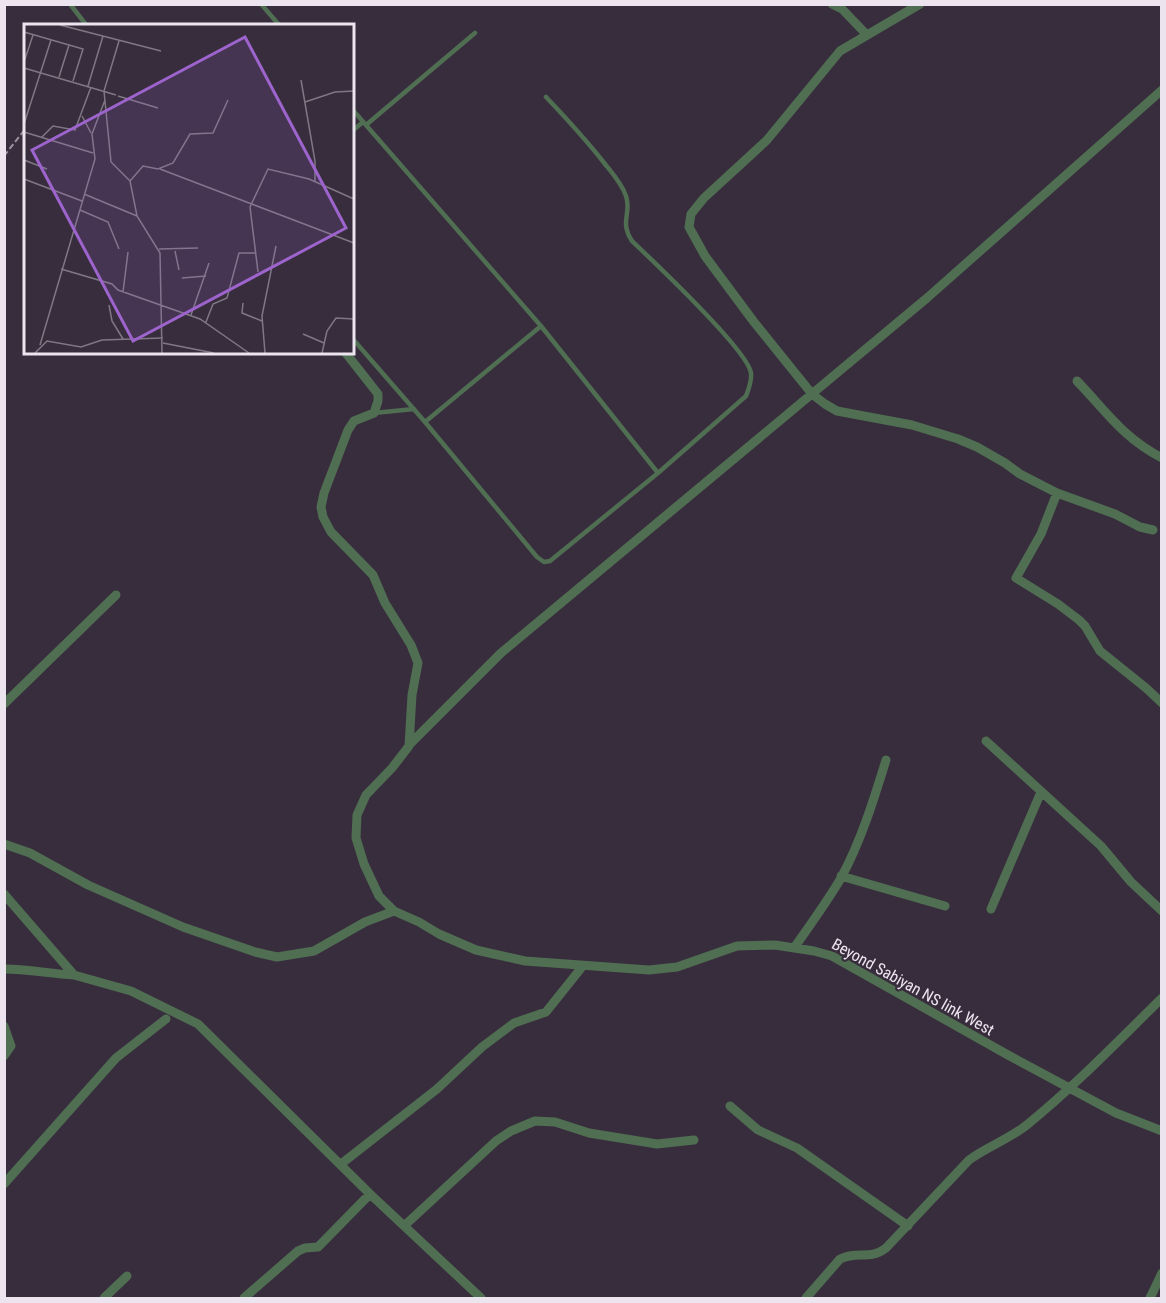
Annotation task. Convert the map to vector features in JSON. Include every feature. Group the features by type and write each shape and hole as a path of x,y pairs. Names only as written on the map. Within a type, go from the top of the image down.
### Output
{"street":[{"path":"832,4 842,9 867,35"},
{"path":"920,4 845,47 834,57 767,140 704,198 691,214 689,227 705,256 754,322 812,394 837,411 912,425 958,439 1057,493 1115,514 1140,527 1153,530"},
{"path":"4,844 30,853 88,885 183,927 255,952 277,957 314,951 365,922 394,911 380,896 364,864 356,838 357,815 366,795 392,768 410,744 501,653 927,298 1161,90"},
{"path":"347,354 378,394 378,401 375,413 354,421 348,430 324,493 321,507 323,517 331,532 373,575 392,616 416,655 418,673 412,696 410,744"},
{"path":"1077,381 1120,430 1141,448 1161,458"},
{"path":"1057,493 1041,534 1016,578 1079,620 1100,651 1161,703"},
{"path":"4,704 116,595"},
{"path":"987,741 1101,846 1131,882 1161,911"},
{"path":"794,948 841,876 872,803 886,760"},
{"path":"991,909 1041,792"},
{"path":"841,876 945,906"},
{"path":"4,894 74,975"},
{"name":"Beyond Sabiyan NS link West","path":"394,911 476,950 525,961 582,967 649,970 677,967 737,946 775,945 832,956 1116,1113 1161,1131"},
{"path":"341,1164 437,1089 482,1047 514,1023 546,1012 582,967"},
{"path":"4,969 74,975 131,991 198,1024 370,1194 468,1284 481,1299"},
{"path":"806,1299 840,1259 848,1255 878,1254 908,1226 969,1160 1015,1134 1071,1088 1161,998"},
{"path":"4,1184 116,1058 166,1019"},
{"path":"4,1026 11,1046 4,1056"},
{"path":"730,1106 758,1130 797,1148 908,1226"},
{"path":"404,1226 496,1141 511,1131 536,1120 555,1122 589,1134 657,1144 693,1140"},
{"path":"244,1299 298,1251 318,1247 370,1194"},
{"path":"1150,1299 1161,1274"},
{"path":"104,1299 127,1276"}],"lane":[{"path":"70,4 85,24"},
{"path":"261,4 278,24"},
{"path":"354,130 475,33"},
{"path":"354,340 537,557 544,562 550,561 746,396 751,371 736,347 632,241 626,232 625,225 626,195 584,137 546,97"},
{"path":"354,111 541,326 658,472"},
{"path":"425,422 541,326"},
{"path":"375,413 414,410"}],"path":[{"path":"4,156 24,131"}]}
